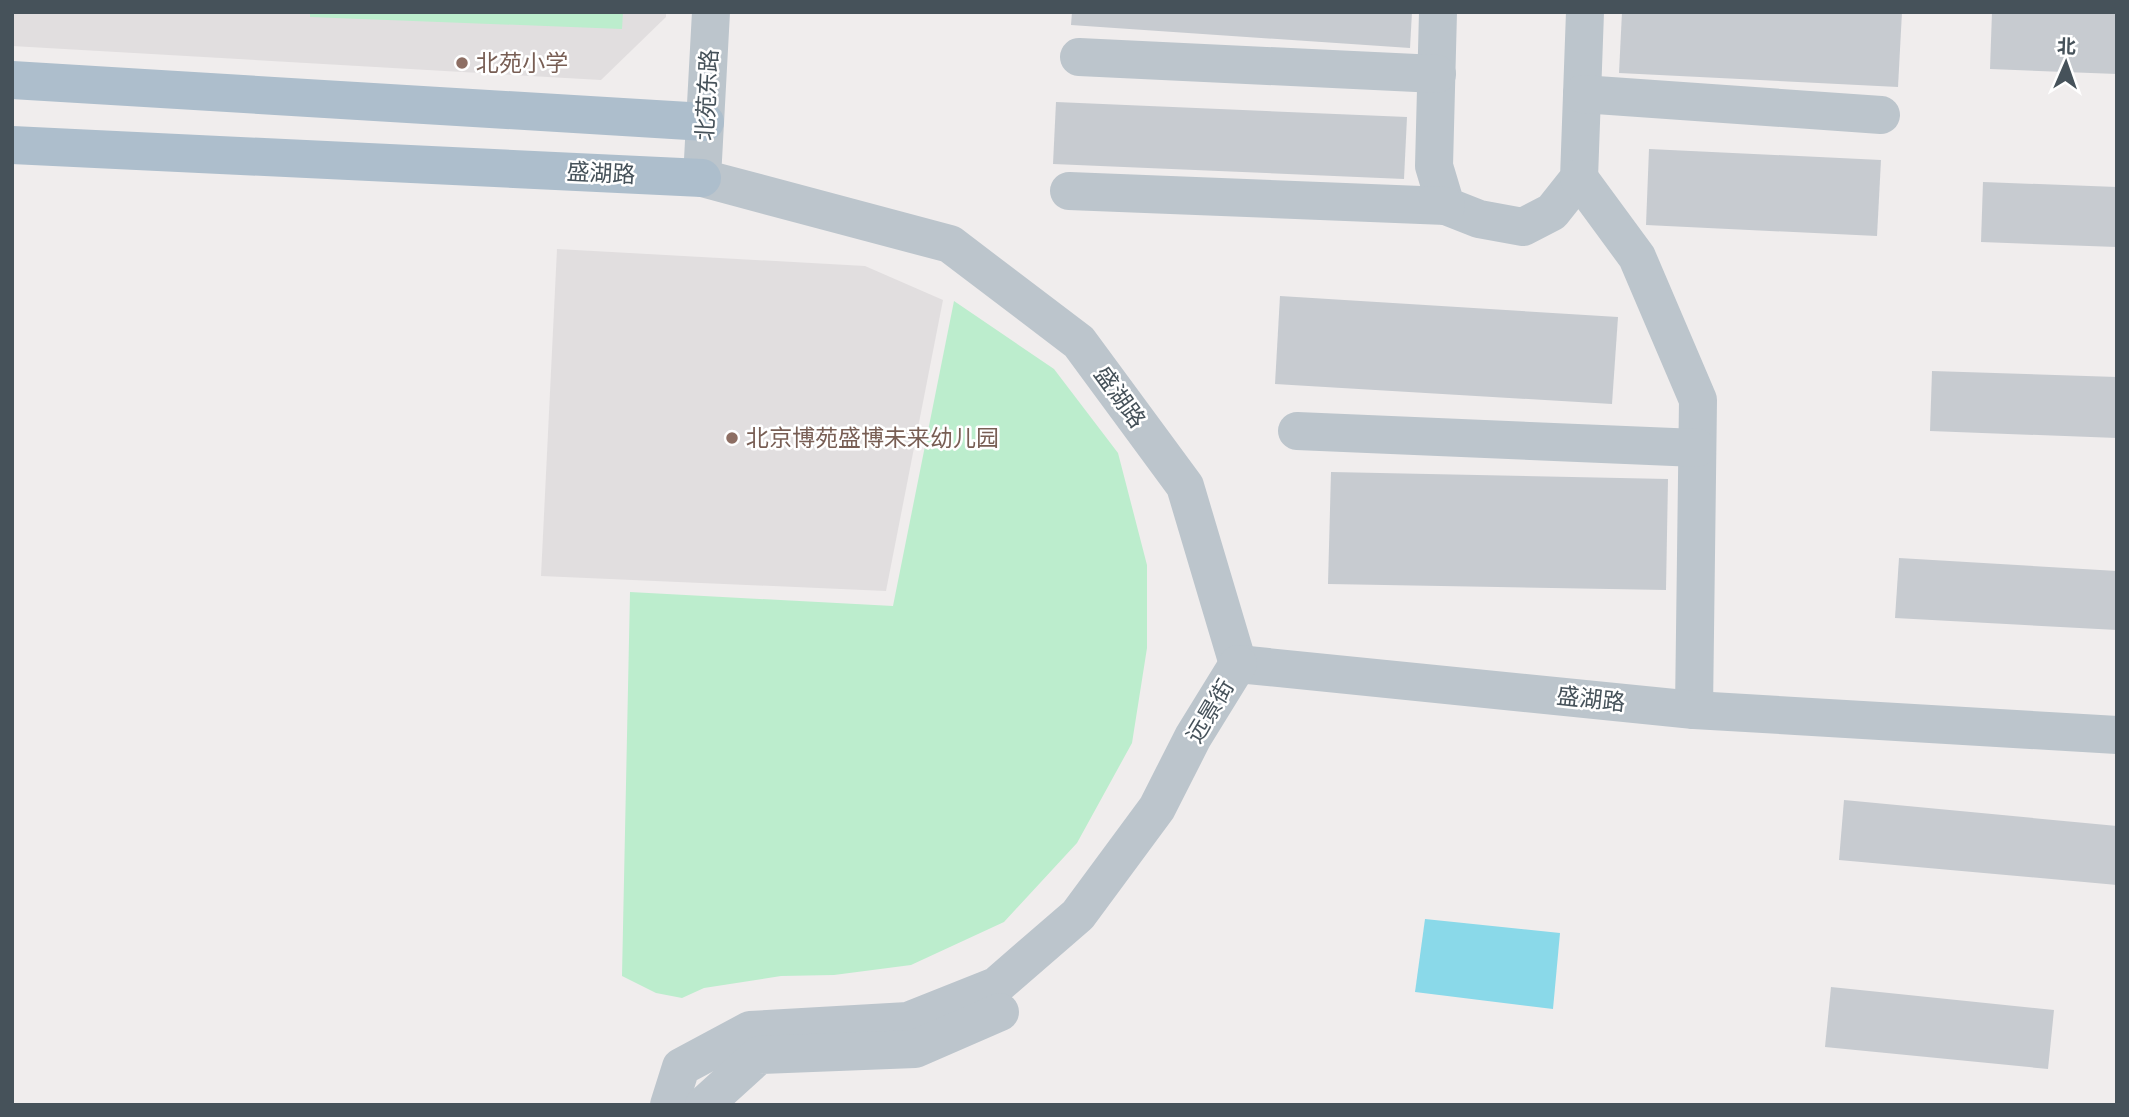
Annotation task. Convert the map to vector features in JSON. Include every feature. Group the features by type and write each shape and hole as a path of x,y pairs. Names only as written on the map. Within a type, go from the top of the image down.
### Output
{"main road":[{"path":"12,80 705,122"},
{"name":"盛湖路","path":"12,145 702,178"}],"street":[{"name":"北苑东路","path":"702,178 711,12"},
{"path":"1438,12 1434,166 1446,206"},
{"path":"1069,191 1446,206 1479,219 1523,228 1552,212 1579,178 1585,12"},
{"path":"1079,57 1437,74"},
{"path":"1582,94 1881,115"},
{"name":"盛湖路","path":"702,178 950,244 1079,342 1185,486 1238,664 1694,710 2117,734"},
{"path":"1579,178 1637,257 1698,400 1694,710"},
{"path":"1297,431 1697,448"},
{"name":"远景街","path":"669,1105 681,1067 750,1030 908,1021 996,986 1078,915 1157,808 1193,737 1238,664"},
{"name":"远景街","path":"704,1105 759,1055 915,1049 1008,1008 1092,933 1179,820 1238,664"}],"shaded area":[{"name":"北苑小学","path":"12,12 666,12 666,17 601,80 12,46"},
{"name":"北京博苑盛博未来幼儿园","path":"557,249 865,266 943,300 886,591 541,576"}],"green space":[{"path":"310,12 623,12 622,29 310,17"},
{"path":"954,301 1054,369 1118,453 1147,565 1147,648 1132,743 1077,843 1004,922 911,965 834,975 781,976 704,988 682,998 656,993 622,976 630,592 893,606"}],"water":[{"path":"1425,919 1560,933 1553,1009 1415,992"}],"building":[{"path":"1072,12 1412,12 1410,48 1071,25"},
{"path":"1622,12 1902,12 1898,87 1619,73"},
{"path":"1992,12 2117,14 2117,74 1990,69"},
{"path":"1056,102 1407,117 1404,179 1053,164"},
{"path":"1649,149 1881,160 1877,236 1646,225"},
{"path":"1983,182 2117,187 2117,247 1981,242"},
{"path":"1280,296 1618,317 1612,404 1275,384"},
{"path":"1932,371 2117,377 2117,438 1930,431"},
{"path":"1331,472 1668,479 1666,590 1328,584"},
{"path":"1899,558 2117,571 2117,630 1895,618"},
{"path":"1844,800 2117,826 2117,885 1839,860"},
{"path":"1831,987 2054,1010 2048,1069 1825,1047"}],"place":[{"name":"北苑小学","path":"462,63"},
{"name":"北京博苑盛博未来幼儿园","path":"732,438"}]}
